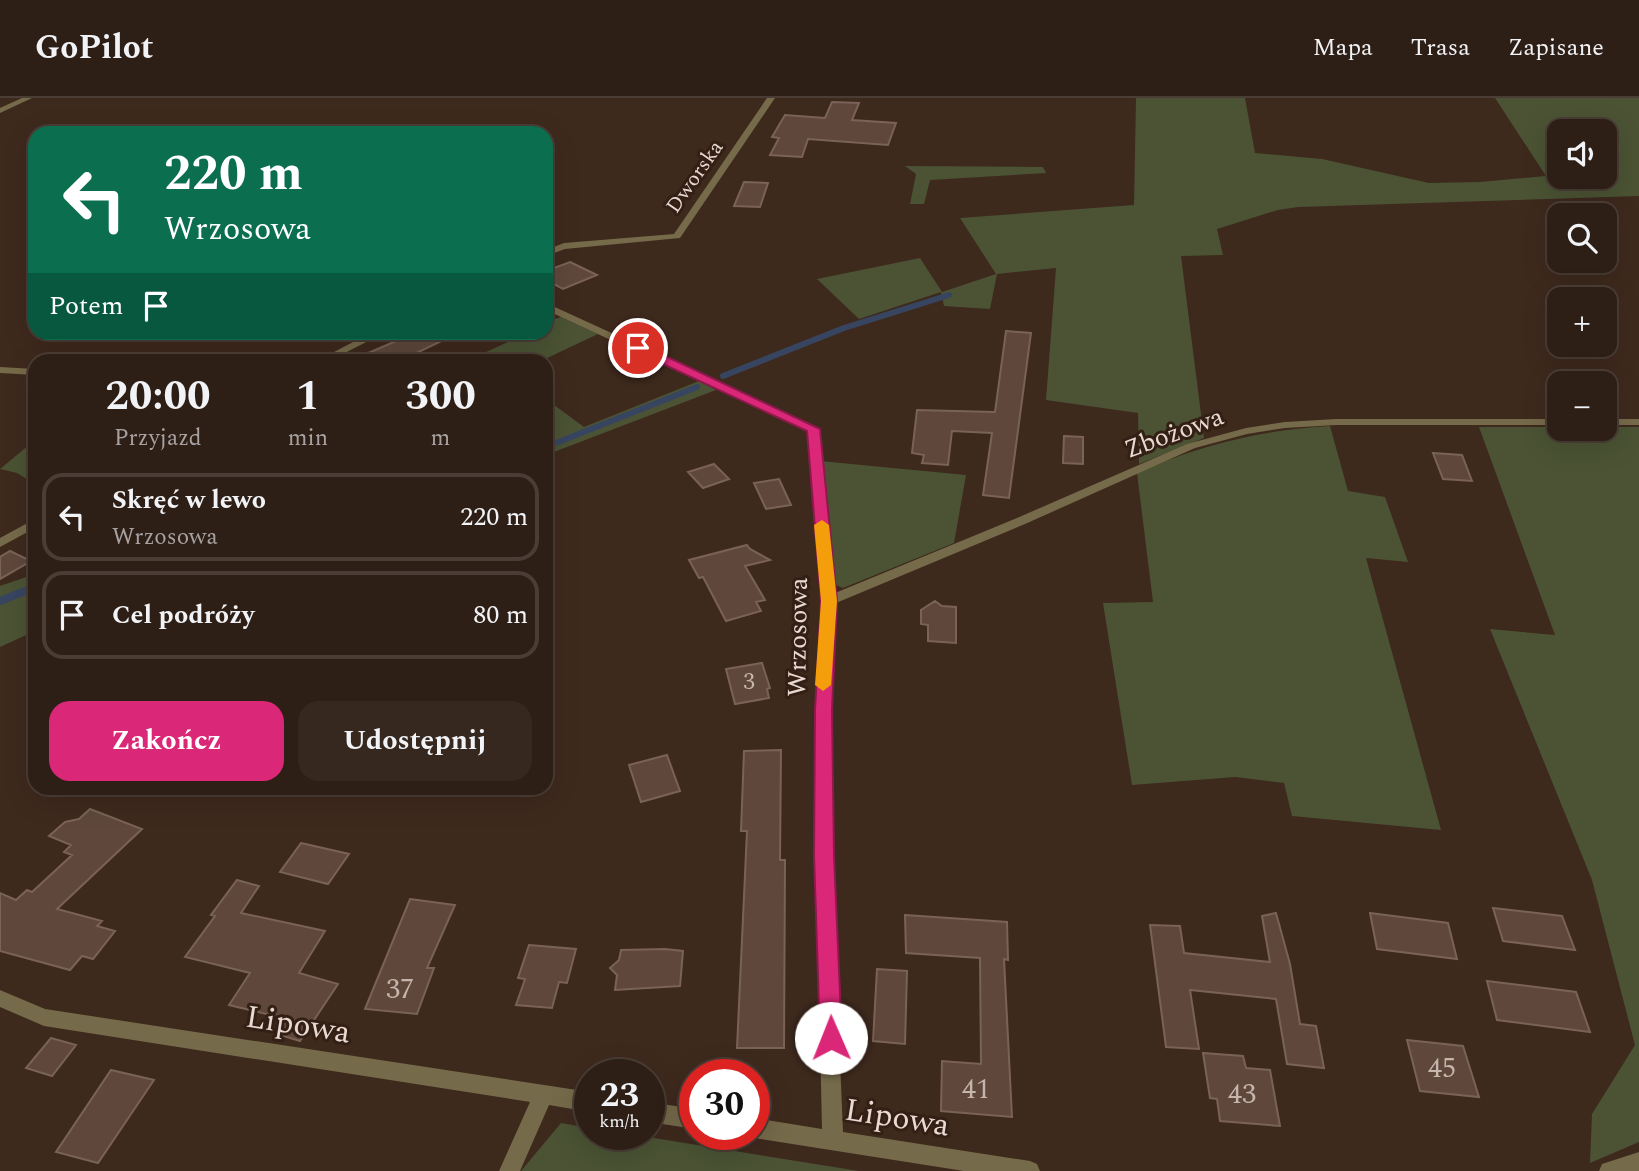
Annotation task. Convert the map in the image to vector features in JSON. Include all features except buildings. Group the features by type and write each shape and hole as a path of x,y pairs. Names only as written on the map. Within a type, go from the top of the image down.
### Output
{"street":[{"path":"0,111 27,98"},
{"name":"Dworska","path":"553,250 564,246 677,236 771,98"},
{"name":"Wrzosowa","path":"553,309 813,429 829,601 823,682 824,842 833,1140"},
{"path":"336,354 365,340"},
{"path":"0,370 28,372"},
{"name":"Zbożowa","path":"829,601 1191,446 1246,430 1336,422 1547,422"},
{"path":"1617,422 1639,422"},
{"path":"0,543 28,527"},
{"name":"Lipowa","path":"0,998 44,1017 574,1100"},
{"path":"509,1171 544,1095"},
{"name":"Lipowa","path":"770,1130 1030,1171"},
{"path":"1609,1171 1639,1162"}],"green space":[{"path":"1136,98 1245,98 1255,153 1322,159 1429,183 1546,176 1495,98 1639,98 1639,196 1298,207 1278,210 1217,229 1223,255 1181,256 1204,438 1139,464 1138,413 1046,400 1056,268 997,274 990,309 944,306 941,292 859,319 817,279 920,258 942,292 996,274 960,218 1134,205"},
{"path":"905,166 1043,167 1046,173 930,180 924,204 910,204 916,174"},
{"path":"561,317 598,334 553,355 484,353 512,340 553,340 553,320"},
{"path":"699,381 716,390 553,452 553,404 584,427"},
{"path":"1330,426 1348,491 1385,497 1408,562 1366,558 1441,830 1292,816 1284,783 1235,777 1132,785 1103,603 1153,602 1137,473 1184,454 1231,440"},
{"path":"1479,427 1547,427 1547,441 1617,441 1617,427 1639,427 1639,1142 1590,1163 1592,1114 1635,1045 1592,880 1490,629 1555,635"},
{"path":"28,446 28,480 17,473 0,469"},
{"path":"820,461 966,475 954,543 843,588 831,583"},
{"path":"28,576 28,634 0,647 0,586"},
{"path":"561,1123 574,1125 574,1150 665,1150 665,1140 679,1142 679,1150 728,1150 859,1171 521,1171"}],"waterway":[{"path":"723,376 844,328 949,295"},
{"path":"553,444 697,387"},
{"path":"0,601 28,590"}],"slow traffic":[{"path":"822,525 829,601 823,685"}],"route":[{"path":"638,348 813,429 829,601 823,710 824,855 831,1038"}]}
